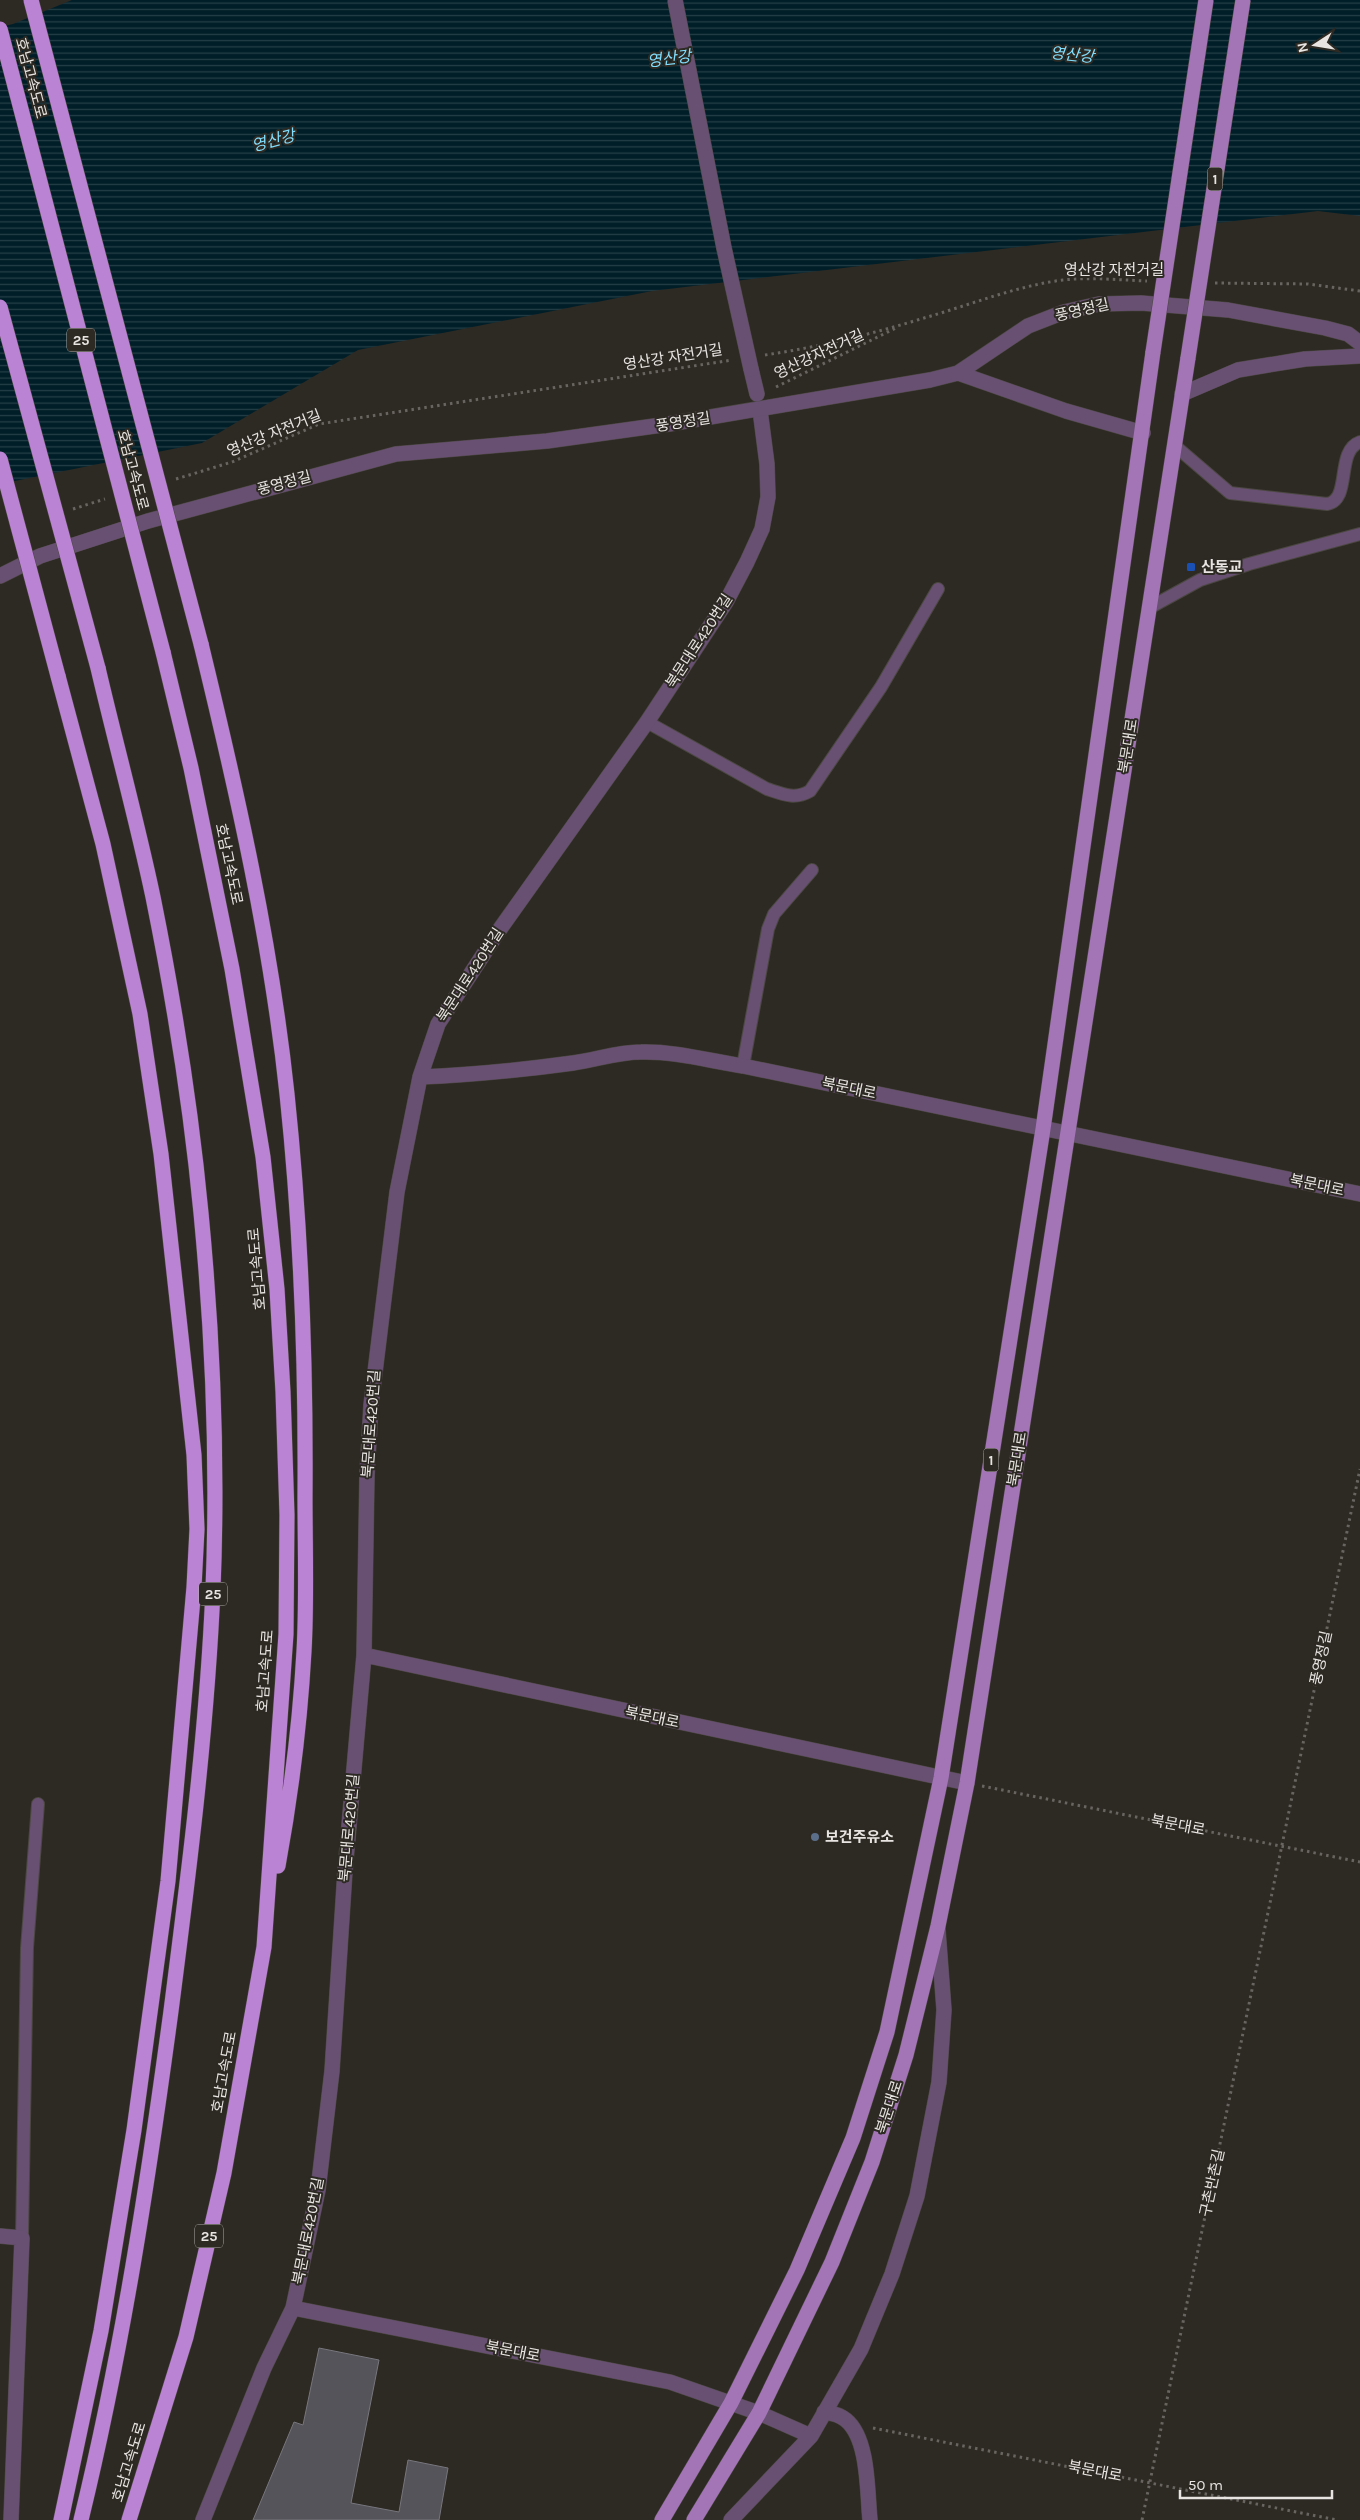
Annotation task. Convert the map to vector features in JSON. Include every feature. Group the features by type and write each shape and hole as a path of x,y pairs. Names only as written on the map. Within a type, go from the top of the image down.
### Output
{"highway":[{"path":"31,0 201,644 234,782 267,961 286,1091 298,1212 305,1448 304,1649 293,1782 264,1947"},
{"name":"호남고속도로","path":"0,29 163,652 191,768 232,969 264,1157 277,1289 287,1515 286,1634 264,1947 220,2192 186,2337 129,2520"},
{"name":"호남고속도로","path":"0,307 98,668 152,893 176,1020 200,1200 215,1405 215,1513 205,1720 192,1840 159,2102 129,2292 101,2436 80,2520"},
{"path":"0,459 103,844 140,1014 163,1173 194,1455 197,1529 184,1708 164,1910 134,2130 101,2330 61,2520"}],"main road":[{"name":"북문대로","path":"662,2520 731,2402 797,2270 853,2138 886,2032 941,1778 1043,1128 1153,352 1206,0"},
{"name":"북문대로","path":"694,2520 758,2413 832,2262 872,2162 906,2055 938,1926 967,1784 1243,0"}],"street":[{"path":"675,0 724,248 755,362 757,394"},
{"name":"풍영정길","path":"0,576 40,556 148,521 396,454 547,441 760,410 958,373 1028,326 1064,312 1122,302 1228,310 1326,328 1348,334 1360,343"},
{"path":"1182,394 1238,370 1304,359 1360,356"},
{"path":"958,373 1073,414 1143,433"},
{"name":"북문대로420번길","path":"203,2520 264,2368 292,2308 318,2190 326,2131 364,1655 367,1475 372,1396 397,1192 420,1077 438,1024 500,929 647,722 726,602 762,529 768,488 760,410"},
{"name":"북문대로","path":"420,1077 500,1072 580,1062 618,1053 643,1052 743,1066 1360,1194"},
{"name":"북문대로","path":"364,1655 967,1784"},
{"path":"731,2520 810,2436 861,2350 892,2274 917,2196 939,2082 944,2010 938,1926"},
{"path":"0,2236 22,2238 11,2520"},
{"name":"북문대로","path":"292,2308 670,2382 758,2413"},
{"path":"824,2412 845,2419 853,2427 862,2448 870,2520"},
{"path":"758,2413 810,2436"}],"lane":[{"path":"1174,445 1230,493 1327,504 1331,503 1338,496 1348,453 1354,444 1360,442"},
{"path":"1150,608 1200,580 1249,564 1360,534"},
{"path":"647,722 767,789 786,796 804,794 810,791 881,687 938,589"},
{"path":"743,1066 768,929 774,914 812,870"},
{"path":"22,2238 27,1948 38,1804"}],"path":[{"name":"영산강 자전거길","path":"755,362 903,325 1032,286 1064,280 1097,278 1150,281"},
{"path":"1207,282 1308,284 1360,291"},
{"name":"영산강자전거길","path":"757,394 785,383 903,325"},
{"name":"영산강 자전거길","path":"167,481 232,462 319,424 740,358"},
{"path":"65,511 112,498"},
{"name":"풍영정길","path":"1283,1846 1360,1469"},
{"name":"북문대로","path":"967,1784 1360,1862"},
{"name":"구촌반촌길","path":"1142,2520 1283,1846"},
{"name":"북문대로","path":"853,2427 877,2429 1150,2481 1337,2520"}],"water":[{"name":"영산강","path":"72,0 1360,0 1360,216 1318,211 652,291 358,350 202,443 0,484 0,27 13,24"}],"building":[{"path":"319,2348 379,2360 351,2503 399,2512 408,2460 448,2468 439,2520 253,2520 294,2422 303,2425"}],"place":[{"name":"산동교","path":"1191,567"},
{"name":"보건주유소","path":"815,1837"}]}
